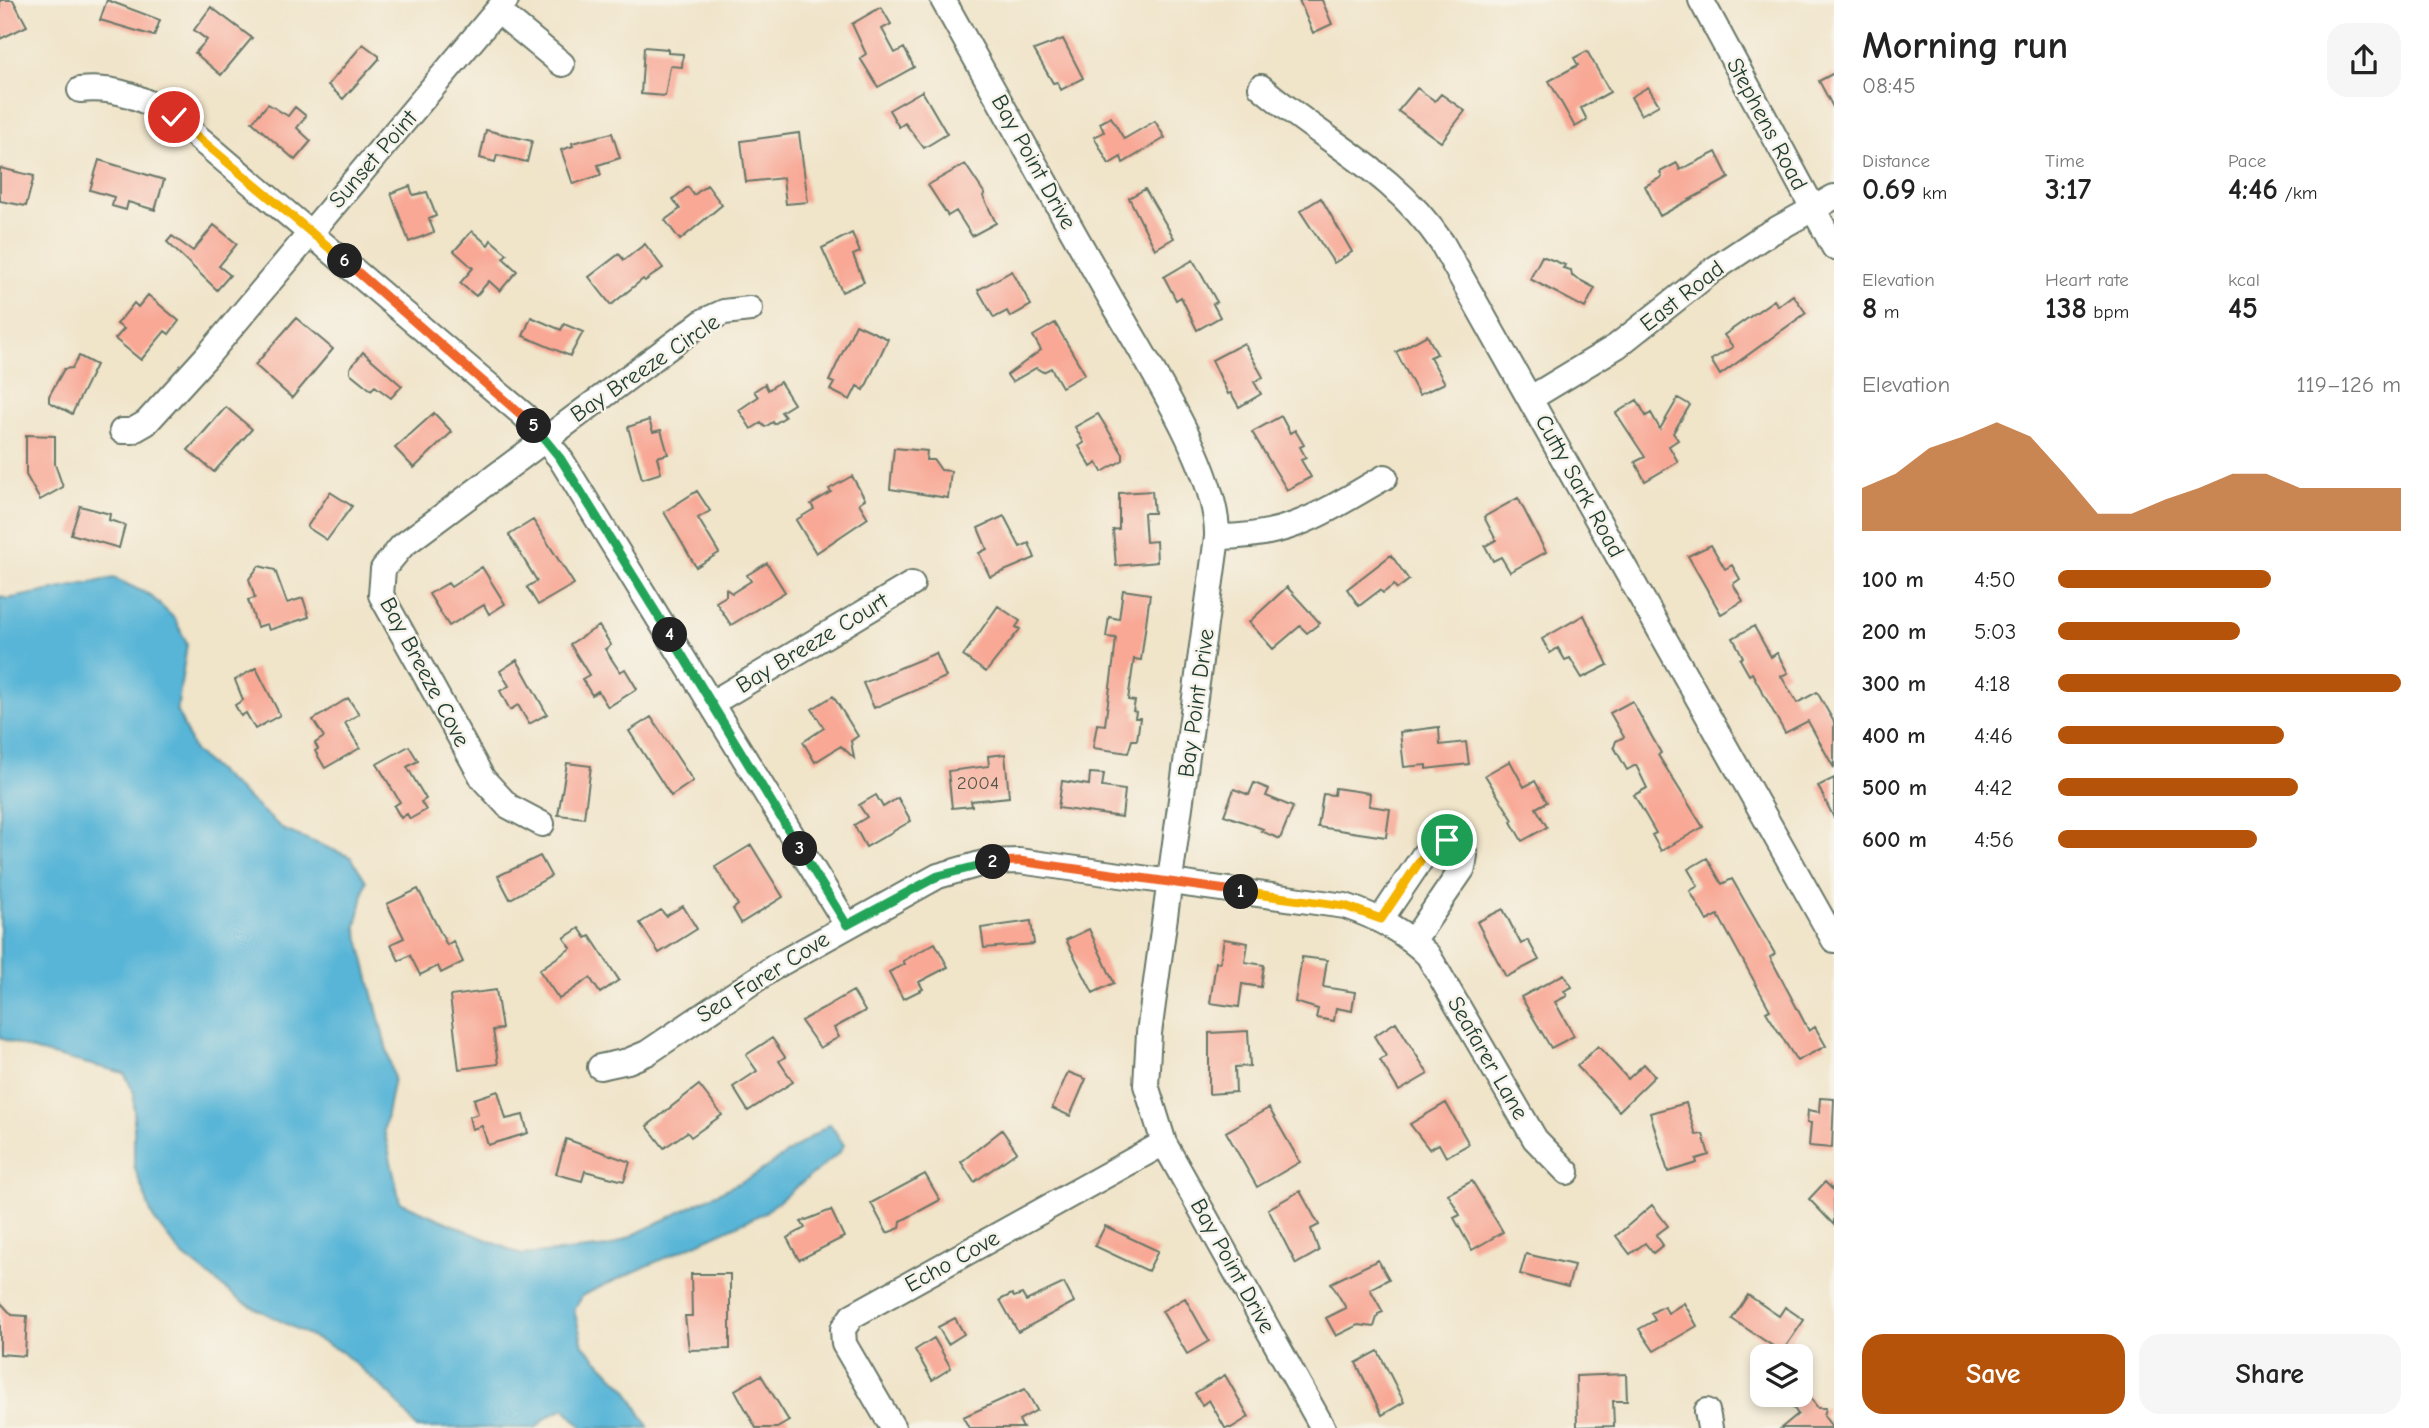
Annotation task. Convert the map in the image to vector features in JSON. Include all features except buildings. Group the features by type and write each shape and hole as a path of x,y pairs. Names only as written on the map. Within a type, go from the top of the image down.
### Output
{"street":[{"name":"Bay Point Drive","path":"943,0 1201,465 1211,489 1218,521 1217,537 1149,1033 1146,1085 1164,1143 1324,1428"},
{"name":"Stephens Road","path":"1701,0 1834,247"},
{"path":"502,6 562,64"},
{"name":"Sunset Point","path":"122,431 132,431 146,423 208,355 502,6"},
{"name":"Cutty Sark Road","path":"1262,88 1294,116 1389,182 1422,213 1531,398 1834,940"},
{"path":"80,90 117,90 152,103 174,117 453,353 544,437 560,458 847,925"},
{"name":"East Road","path":"1531,398 1618,346 1713,270 1834,197"},
{"name":"Bay Breeze Circle","path":"544,437 704,321 724,312 750,309"},
{"name":"Bay Breeze Cove","path":"542,824 508,806 483,779 395,625 381,595 380,582 389,559 402,546 544,437"},
{"path":"1217,537 1246,537 1285,530 1385,478"},
{"name":"Bay Breeze Court","path":"712,703 912,584"},
{"path":"1381,919 1430,846 1438,841 1454,842 1465,855 1463,868 1413,941"},
{"name":"Sea Farer Cove","path":"600,1067 628,1061 647,1053 776,966 938,876 987,862 1019,861 1171,882"},
{"name":"Seafarer Lane","path":"1171,882 1345,906 1381,919 1413,941 1428,955 1535,1139 1567,1172"},
{"name":"Echo Cove","path":"893,1428 833,1329 1164,1143"}],"water":[{"path":"114,578 150,595 175,619 187,644 177,710 194,751 284,830 351,857 366,881 356,927 394,1078 384,1130 400,1202 522,1255 609,1247 755,1175 830,1124 844,1145 839,1153 764,1213 583,1295 574,1310 583,1345 627,1390 649,1428 583,1428 564,1408 547,1417 536,1428 417,1428 392,1396 342,1352 241,1301 180,1253 153,1218 134,1166 134,1093 124,1073 36,1051 0,1038 0,596 7,599"}],"route":[{"path":"174,117 453,353 525,416 544,437 560,458 847,925 960,867 987,862 1019,861 1345,906 1381,919 1430,846 1447,840"}]}
